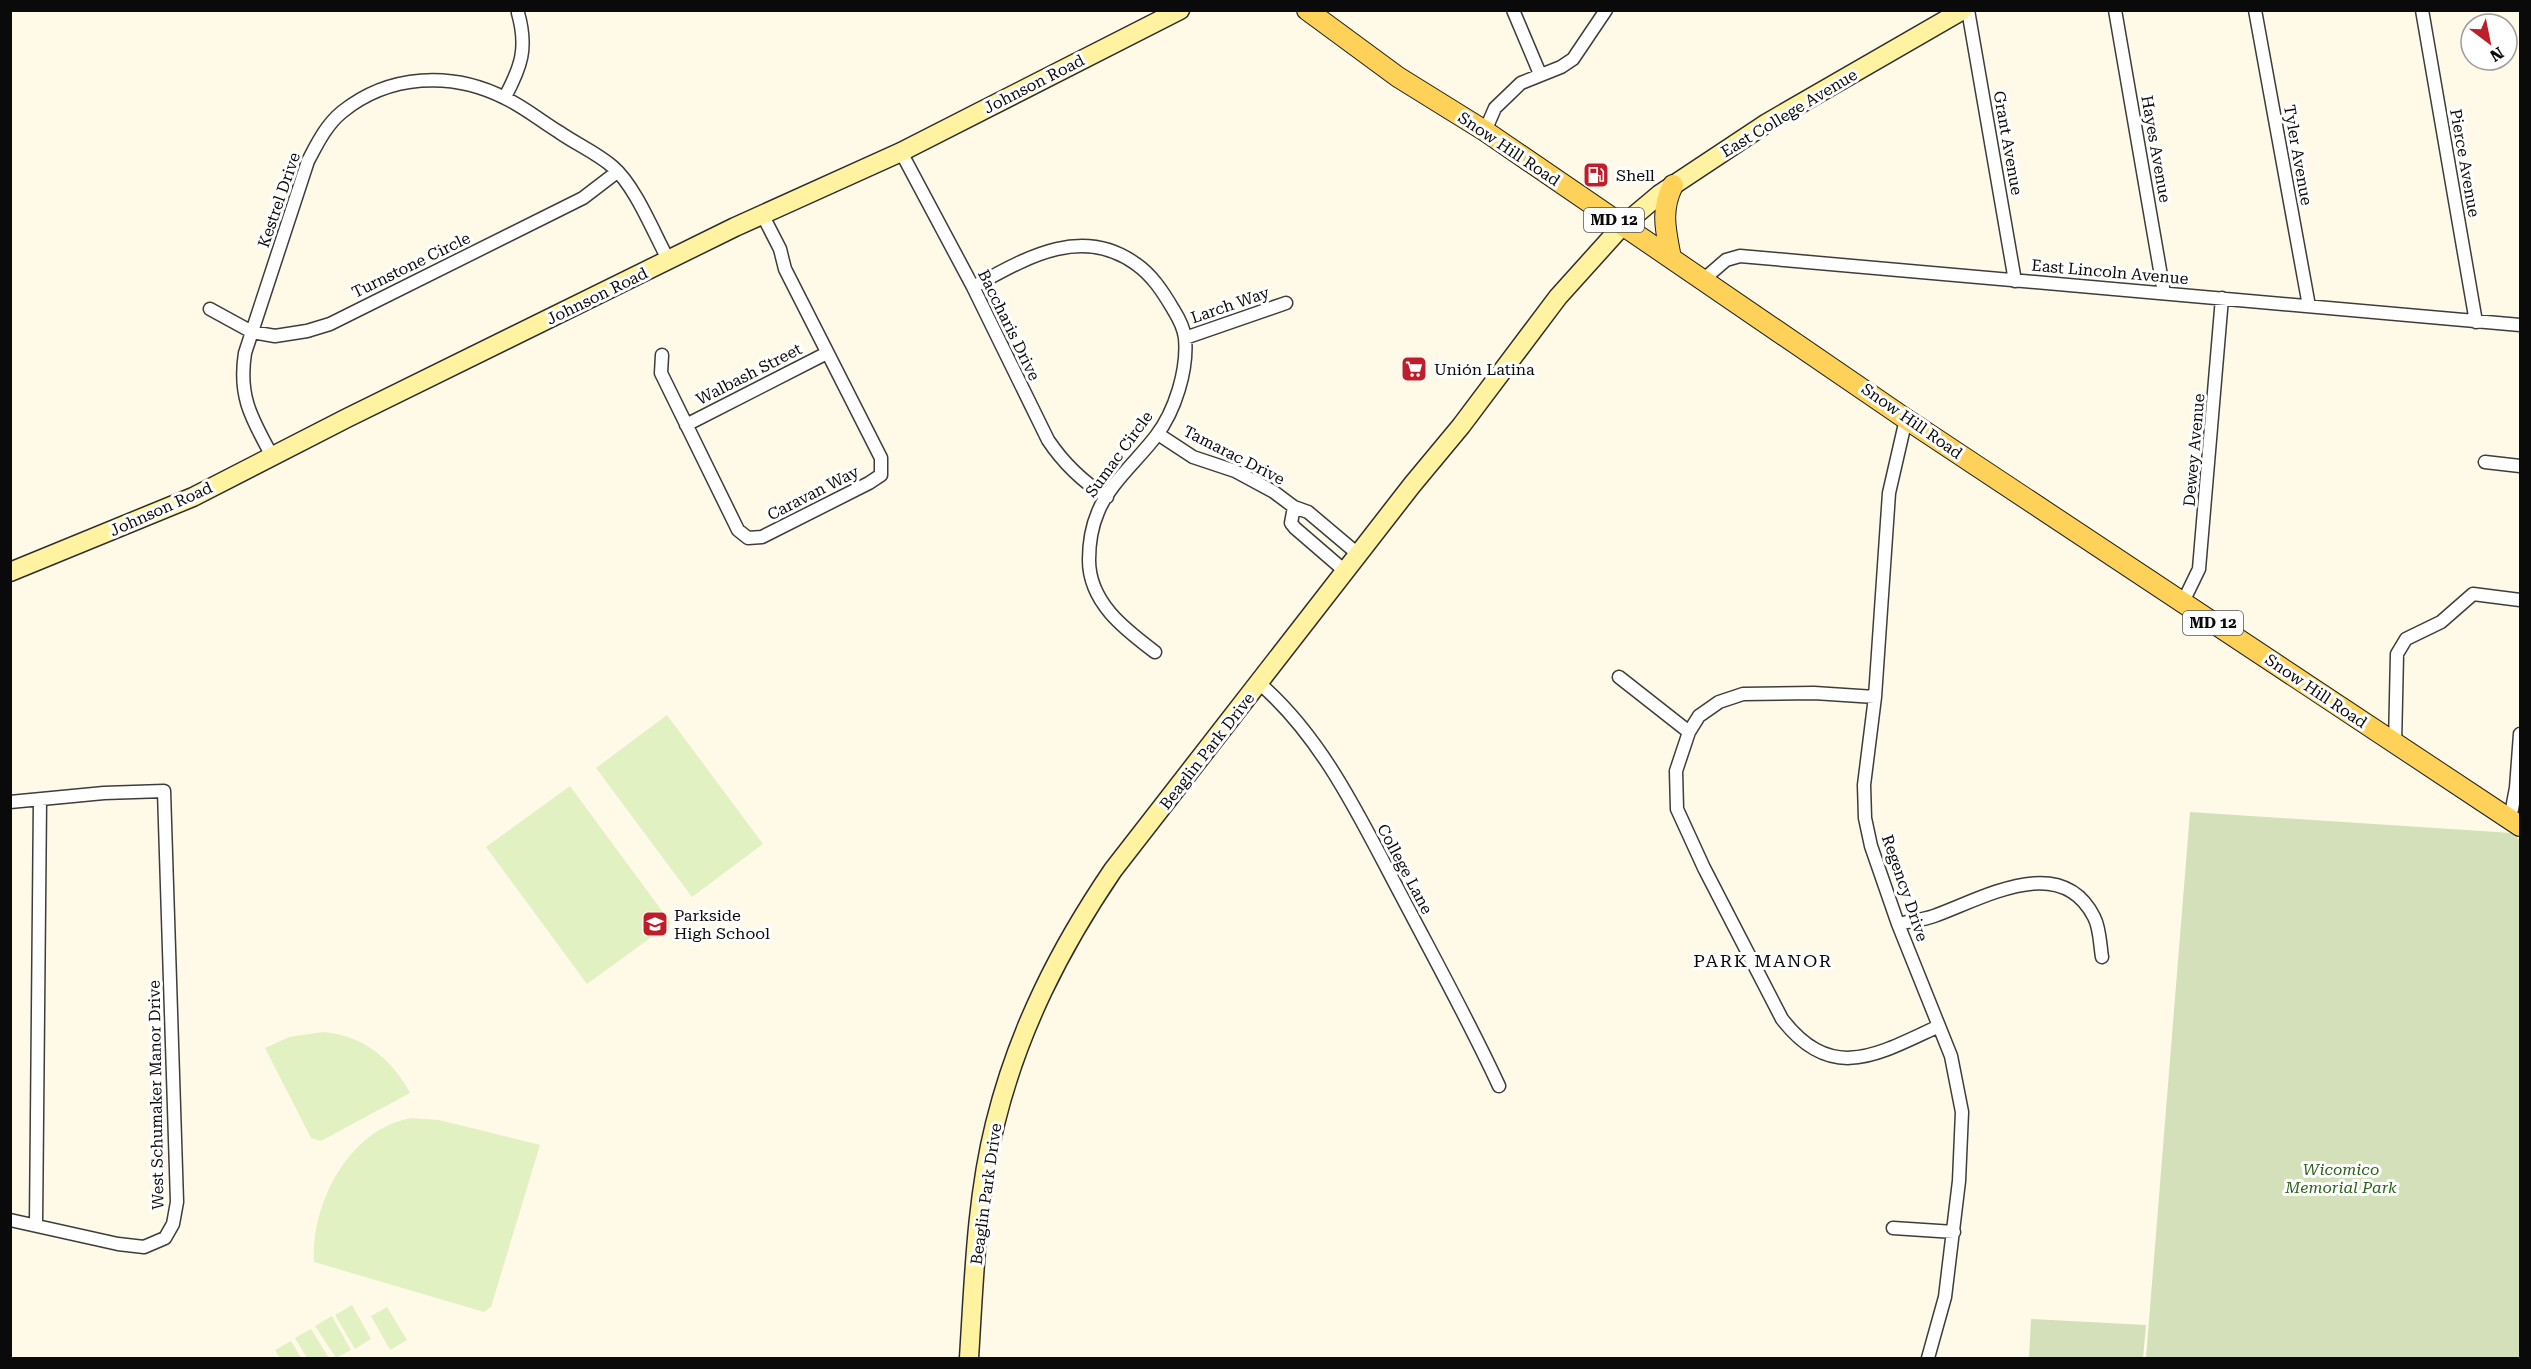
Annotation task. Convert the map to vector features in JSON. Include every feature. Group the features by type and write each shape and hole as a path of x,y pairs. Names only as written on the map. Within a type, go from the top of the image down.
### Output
{"main road":[{"name":"Johnson Road","path":"10,572 187,500 762,214 901,152 1180,10"},
{"name":"Snow Hill Road","path":"1307,10 1398,77 1485,131 1906,419 2515,823"},
{"name":"East College Avenue","path":"1622,226 1673,185 1767,123 1963,10"},
{"path":"1671,258 1664,220 1667,197 1673,185"},
{"name":"Beaglin Park Drive","path":"969,1359 978,1228 988,1158 1006,1084 1036,1003 1069,937 1113,870 1558,297 1622,226"}],"street":[{"path":"1513,10 1540,74"},
{"path":"1485,131 1495,108 1506,95 1521,83 1561,68 1574,59 1606,10"},
{"name":"Grant Avenue","path":"1968,10 2015,281"},
{"name":"Hayes Avenue","path":"2115,10 2164,293"},
{"name":"Tyler Avenue","path":"2255,10 2309,306"},
{"name":"Pierce Avenue","path":"2422,10 2476,322"},
{"path":"505,97 520,68 524,34 518,14"},
{"name":"Kestrel Drive","path":"272,456 244,400 242,373 252,332 308,161 322,134 340,113 368,95 390,86 421,79 453,80 505,97 617,172 632,193 669,261"},
{"name":"Baccharis Drive","path":"901,152 973,287 1048,440 1060,458 1074,472 1107,497"},
{"name":"Turnstone Circle","path":"210,309 252,332 275,336 330,324 584,198 617,172"},
{"name":"Caravan Way","path":"662,355 661,373 738,530 748,538 762,537 881,475 881,458 785,269 780,249 762,214"},
{"name":"Sumac Circle","path":"973,287 1017,263 1064,246 1083,244 1110,249 1139,266 1160,287 1175,314 1185,338 1185,361 1177,395 1158,434 1099,510 1090,543 1089,562 1096,588 1114,620 1155,652"},
{"name":"East Lincoln Avenue","path":"1704,279 1726,260 1740,256 2520,326"},
{"name":"Dewey Avenue","path":"2183,602 2199,568 2222,298"},
{"name":"Larch Way","path":"1185,338 1286,303"},
{"name":"Walbash Street","path":"686,425 827,353"},
{"name":"Regency Drive","path":"1906,419 1889,493 1875,697 1864,785 1865,818 1871,846 1898,924 1951,1056 1962,1112 1954,1232 1945,1297 1928,1359"},
{"name":"Tamarac Drive","path":"1158,434 1193,457 1254,480 1294,507 1308,512 1359,555"},
{"path":"2485,462 2520,466"},
{"name":"Tamarac Drive","path":"1294,507 1291,523 1346,572"},
{"path":"2396,744 2397,654 2406,639 2440,622 2473,594 2520,600"},
{"path":"1619,677 1689,732"},
{"name":"College Lane","path":"1260,682 1285,705 1331,769 1444,975 1499,1086"},
{"path":"1875,697 1814,693 1743,694 1719,702 1699,716 1689,732 1676,771 1677,809 1704,868 1782,1018 1797,1038 1816,1050 1848,1059 1882,1053 1939,1026"},
{"path":"2515,823 2520,734"},
{"name":"West Schumaker Manor Drive","path":"10,1220 118,1244 144,1247 165,1238 173,1224 177,1202 164,791 104,793 40,800"},
{"path":"10,802 40,800 36,1224"},
{"path":"1898,924 1933,916 2015,885 2052,884 2078,896 2094,918 2102,957"},
{"path":"1893,1228 1954,1232"}],"green space":[{"path":"667,715 763,844 692,897 596,768"},
{"path":"570,786 671,923 587,984 486,847"},
{"name":"Wicomico Memorial Park","path":"2190,812 2512,833 2520,840 2520,1358 2146,1358"},
{"path":"323,1032 351,1038 375,1051 394,1069 410,1093 321,1141 311,1138 265,1048 289,1037"},
{"path":"411,1118 439,1120 540,1145 491,1307 484,1312 314,1262 319,1216 338,1172 352,1153 369,1137 389,1125"},
{"path":"352,1305 371,1339 355,1349 335,1315"},
{"path":"387,1307 407,1340 390,1350 371,1316"},
{"path":"332,1316 351,1350 336,1358 315,1326"},
{"path":"2031,1319 2146,1325 2143,1358 2029,1358"},
{"path":"311,1329 329,1358 307,1358 295,1338"},
{"path":"291,1341 301,1358 280,1358 275,1350"}],"place":[{"name":"Shell","path":"1596,175"},
{"name":"Unión Latina","path":"1414,369"},
{"name":"Parkside High School","path":"655,924"}],"district":[{"name":"PARK MANOR","path":"1763,960"}]}
